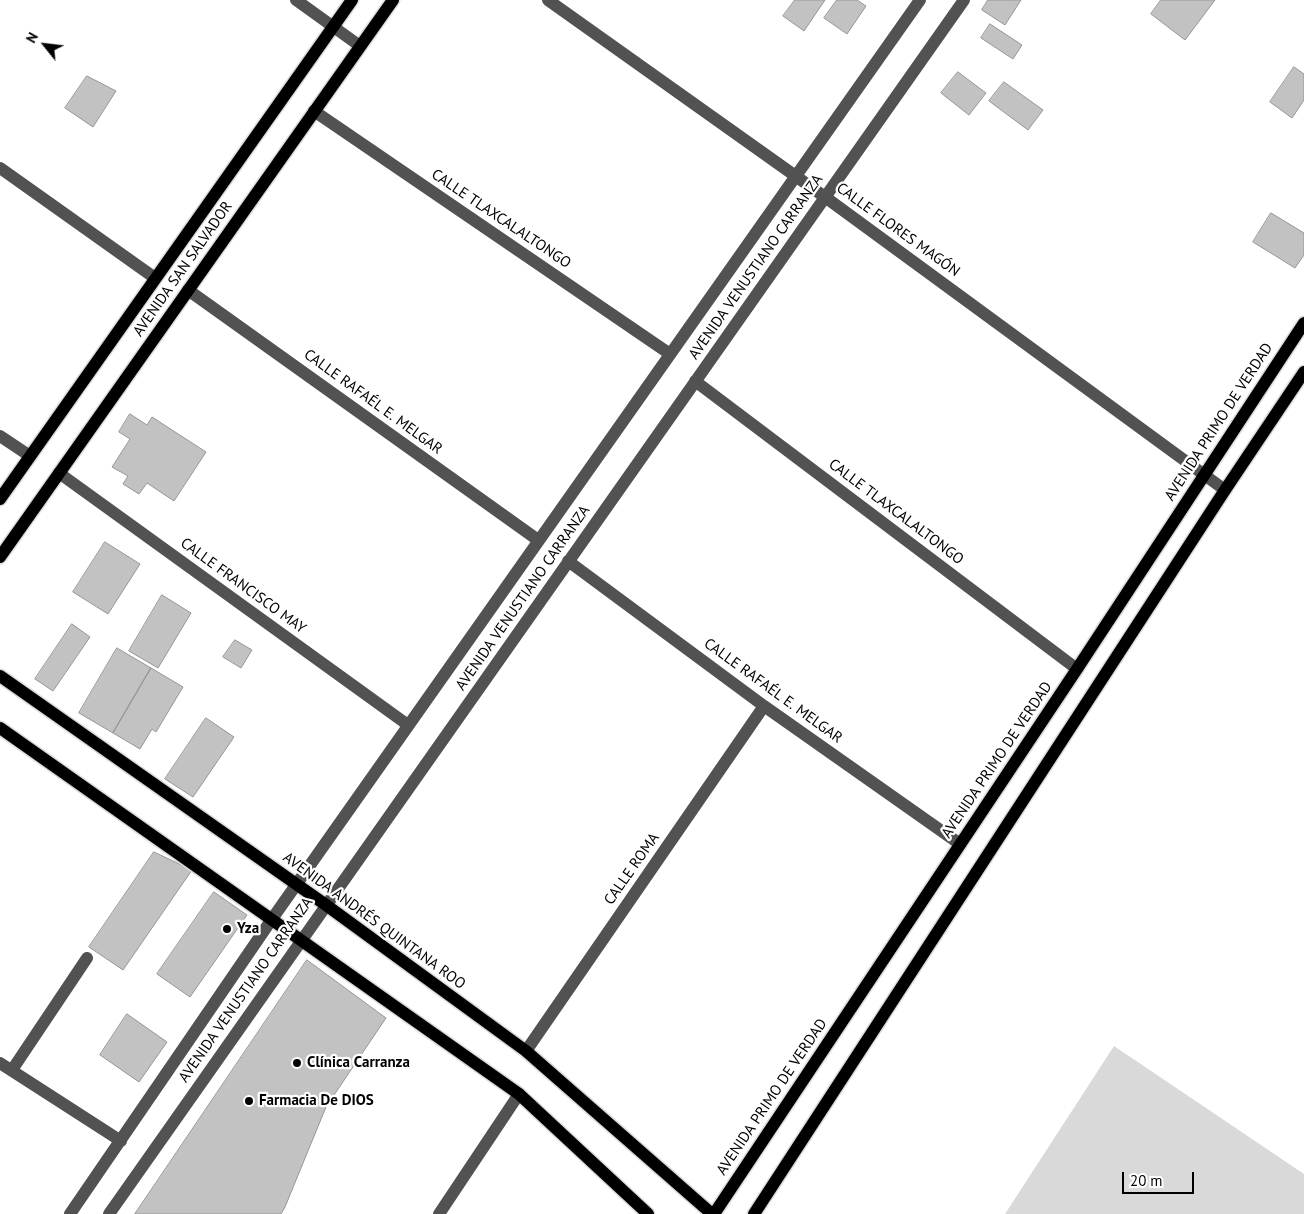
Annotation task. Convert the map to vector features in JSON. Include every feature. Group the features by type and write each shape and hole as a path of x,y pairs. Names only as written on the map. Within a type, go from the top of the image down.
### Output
{"main road":[{"name":"AVENIDA SAN SALVADOR","path":"0,499 352,0"},
{"name":"AVENIDA SAN SALVADOR","path":"0,557 393,0"},
{"name":"AVENIDA PRIMO DE VERDAD","path":"713,1214 1077,669 1304,323"},
{"path":"754,1214 1225,490 1304,372"},
{"name":"AVENIDA ANDRÉS QUINTANA ROO","path":"0,676 326,905 526,1051 713,1214"},
{"path":"0,728 519,1094 648,1214"}],"street":[{"path":"296,0 360,46"},
{"name":"CALLE FLORES MAGÓN","path":"548,0 825,197 1225,490"},
{"name":"AVENIDA VENUSTIANO CARRANZA","path":"108,1214 964,0"},
{"name":"AVENIDA VENUSTIANO CARRANZA","path":"70,1214 296,884 918,1"},
{"name":"CALLE TLAXCALALTONGO","path":"314,111 670,354"},
{"path":"0,168 155,278"},
{"name":"CALLE RAFAÉL E. MELGAR","path":"188,290 538,540"},
{"name":"CALLE TLAXCALALTONGO","path":"695,381 1077,669"},
{"path":"0,436 30,456"},
{"name":"CALLE FRANCISCO MAY","path":"59,473 408,725"},
{"name":"CALLE RAFAÉL E. MELGAR","path":"568,561 764,706 960,844"},
{"name":"CALLE ROMA","path":"526,1051 764,706"},
{"path":"12,1070 87,958"},
{"path":"0,1063 121,1141"},
{"path":"439,1214 519,1094"}],"shaded area":[{"path":"1114,1046 1304,1174 1304,1214 1005,1214"}],"building":[{"path":"795,0 825,0 804,31 783,16"},
{"path":"837,0 857,0 866,6 847,34 824,18"},
{"path":"988,0 1021,0 1005,25 982,10"},
{"path":"1161,0 1215,0 1185,40 1151,14"},
{"path":"990,24 1022,45 1013,59 981,38"},
{"path":"1294,67 1304,74 1304,100 1292,118 1270,102"},
{"path":"958,72 986,93 969,115 941,93"},
{"path":"87,76 116,91 93,127 65,108"},
{"path":"1004,82 1043,110 1028,130 989,101"},
{"path":"1271,213 1304,233 1304,255 1295,268 1253,242"},
{"path":"130,414 147,425 152,417 206,452 174,501 147,483 139,494 123,484 128,476 112,467 130,439 119,432"},
{"path":"105,542 140,564 108,614 73,592"},
{"path":"162,595 191,613 158,668 129,651"},
{"path":"72,624 90,637 53,691 35,679"},
{"path":"235,640 252,650 241,668 223,657"},
{"path":"117,648 151,668 113,733 79,713"},
{"path":"151,668 183,687 156,732 152,729 140,749 113,733"},
{"path":"206,718 234,737 193,797 165,779"},
{"path":"154,852 192,870 123,970 89,947"},
{"path":"214,892 247,915 190,997 157,974"},
{"name":"Clínica Carranza","path":"307,960 386,1018 326,1107 281,1214 135,1214"},
{"path":"127,1014 167,1042 139,1082 100,1055"}],"place":[{"name":"Yza","path":"227,929"},
{"name":"Clínica Carranza","path":"297,1063"},
{"name":"Farmacia De DIOS","path":"249,1101"}]}
